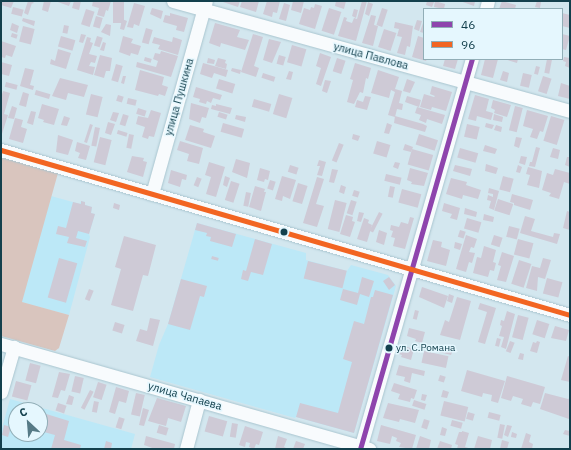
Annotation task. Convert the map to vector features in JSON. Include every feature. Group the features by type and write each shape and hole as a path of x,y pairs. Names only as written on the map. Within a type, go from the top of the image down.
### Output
{"street":[{"name":"улица Павлова","path":"173,1 205,5 570,111"},
{"name":"улица Пушкина","path":"152,194 205,5"},
{"path":"363,448 472,60"},
{"path":"1,150 570,315"},
{"name":"улица Чапаева","path":"1,344 363,448"},
{"path":"1,392 14,347"},
{"path":"186,449 199,400"}],"shaded area":[{"path":"1,157 58,173 22,302 69,315 59,348 55,351 1,336"},
{"path":"51,196 80,204 81,201 85,202 85,205 92,207 91,213 95,214 69,315 21,302"},
{"path":"197,223 306,253 306,260 347,271 351,265 388,275 396,286 354,433 150,377 159,345 168,324"},
{"path":"10,399 21,402 9,402"},
{"path":"8,406 8,442 48,442 48,410 135,434 131,449 1,449 1,432"}],"building":[{"path":"1,1 14,1 11,8 1,5"},
{"path":"28,1 34,1 28,15 24,13"},
{"path":"44,1 51,1 48,12 42,10"},
{"path":"55,1 71,1 69,6"},
{"path":"74,1 81,1 79,10 72,8"},
{"path":"93,1 111,1 108,11 106,10 104,17 97,15 99,8 92,6"},
{"path":"113,1 124,1 124,23 113,23"},
{"path":"220,1 240,1 238,7"},
{"path":"242,1 259,1 256,12 240,7"},
{"path":"267,1 280,1 277,13 273,12 272,17 263,14"},
{"path":"293,1 304,1 301,13 291,10"},
{"path":"336,1 346,1 344,9 335,6"},
{"path":"362,1 367,1 356,41 338,36 344,17 347,18 346,21 352,23 354,18 357,19"},
{"path":"427,1 434,2 432,7 426,5"},
{"path":"435,1 445,4 444,8 434,7"},
{"path":"460,1 475,1 474,6"},
{"path":"502,1 516,5 515,8 499,8"},
{"path":"537,1 541,2 540,8 535,7"},
{"path":"368,2 373,4 369,16 365,14"},
{"path":"134,3 145,6 139,26 134,24 133,28 127,27"},
{"path":"284,3 290,5 286,21 279,19"},
{"path":"315,4 322,6 315,29 299,24 304,8 310,10 311,7 314,8"},
{"path":"13,7 24,10 22,17 11,14"},
{"path":"152,8 163,11 161,19 150,14"},
{"path":"329,8 341,12 334,35 322,31"},
{"path":"382,8 388,10 382,27 376,25"},
{"path":"86,9 95,12 90,27 81,24"},
{"path":"354,9 358,10 356,18 352,16"},
{"path":"170,13 188,18 184,32 176,30 177,26 163,22 165,15 170,16"},
{"path":"563,13 570,15 570,28 563,26"},
{"path":"371,15 376,16 374,25 378,26 373,46 362,43"},
{"path":"96,16 103,18 100,29 93,27"},
{"path":"23,18 35,21 34,26 22,21"},
{"path":"122,19 127,21 124,30 120,29"},
{"path":"417,20 422,21 419,31 414,29"},
{"path":"395,22 413,26 410,47 407,46 405,55 397,53 402,37 397,36 399,29 394,28"},
{"path":"12,23 19,26 17,33 10,30"},
{"path":"215,23 240,30 237,37 249,40 245,50 221,43 220,47 209,43"},
{"path":"423,23 423,33 420,32"},
{"path":"106,24 111,25 110,36 101,32"},
{"path":"64,25 69,26 67,34 62,33"},
{"path":"23,26 35,29 31,44 19,42"},
{"path":"146,28 153,30 149,44 142,42"},
{"path":"384,29 396,33 390,51 378,47"},
{"path":"12,33 18,35 16,39 11,37"},
{"path":"81,34 86,35 83,43 79,42"},
{"path":"253,34 263,37 254,66 259,68 256,77 241,72"},
{"path":"563,34 570,36 566,50 563,49"},
{"path":"61,36 75,40 72,51 58,47"},
{"path":"97,36 103,38 100,47 94,46"},
{"path":"123,36 133,39 131,43 141,46 138,55 131,53 130,56 119,52"},
{"path":"418,36 423,38 423,60 426,61 412,57"},
{"path":"87,37 91,38 90,42 93,43 89,54 97,56 95,63 91,62 89,66 95,67 93,75 77,70"},
{"path":"154,37 172,42 173,37 182,40 178,55 158,49 160,45 152,43"},
{"path":"269,39 281,42 272,63 263,60"},
{"path":"1,41 16,46 12,57 6,55 5,58 1,57"},
{"path":"103,42 106,43 104,51 100,50"},
{"path":"292,45 306,49 301,66 287,62"},
{"path":"58,49 71,53 66,69 50,64 51,59 55,61"},
{"path":"161,51 178,56 171,77 136,67 137,62 156,67 158,61 153,59 155,53 160,54"},
{"path":"320,53 331,57 321,86 316,84 321,68 316,66"},
{"path":"100,55 112,58 110,71 106,71 104,78 94,75"},
{"path":"279,55 286,57 283,66 277,64"},
{"path":"145,57 152,59 151,63 144,61"},
{"path":"564,57 570,58 570,68 565,66 566,62 563,61"},
{"path":"208,58 215,60 214,64 207,63"},
{"path":"218,58 226,60 226,69 215,66"},
{"path":"337,58 346,61 341,74 333,71"},
{"path":"445,60 458,60 455,69 443,66"},
{"path":"485,60 498,60 493,78 481,75"},
{"path":"507,60 518,60 517,63"},
{"path":"547,60 552,60 549,74 544,73"},
{"path":"1,62 12,65 9,76 1,74"},
{"path":"203,63 228,70 226,77 214,73 212,78 200,74"},
{"path":"355,63 371,68 368,79 366,78 363,93 360,92 354,104 347,102 353,80 350,79"},
{"path":"116,64 123,66 118,82 111,80"},
{"path":"536,66 540,67 538,75 534,74"},
{"path":"25,68 34,70 30,85 34,86 33,90 20,86"},
{"path":"232,68 241,70 240,74 231,71"},
{"path":"140,70 164,77 162,85 168,87 165,96 159,94 158,96 135,90"},
{"path":"378,70 399,77 395,89 402,91 399,103 403,104 402,110 397,109 395,117 388,115 395,92 391,90 389,98 371,93"},
{"path":"289,71 293,72 291,80 286,79"},
{"path":"503,71 509,73 507,82 500,80"},
{"path":"263,73 275,77 274,82 261,78"},
{"path":"523,73 532,75 529,88 520,86"},
{"path":"123,76 126,76 124,84 121,83"},
{"path":"543,76 552,79 547,94 538,91"},
{"path":"60,78 88,85 84,97 68,93 66,100 52,96"},
{"path":"219,79 235,84 232,94 216,89"},
{"path":"407,79 415,82 410,93 403,91"},
{"path":"325,80 331,81 327,93 322,91"},
{"path":"6,82 18,85 16,90 5,87"},
{"path":"561,83 570,86 570,99 558,96"},
{"path":"432,86 452,92 446,111 432,107 431,110 420,107 424,94 435,96 430,94"},
{"path":"196,87 222,95 220,100 213,98 211,103 207,101 206,104 199,102 200,99 193,97"},
{"path":"36,90 50,94 49,99 35,95"},
{"path":"3,91 10,93 4,114 8,115 1,137 1,97"},
{"path":"23,92 29,94 26,107 19,105"},
{"path":"91,94 103,97 98,117 86,114"},
{"path":"279,94 292,98 286,118 273,114"},
{"path":"118,95 124,97 122,103 116,101"},
{"path":"475,95 489,99 486,111 493,113 491,120 477,116 476,121 468,119"},
{"path":"365,96 371,97 367,110 355,107 357,100 363,102"},
{"path":"407,96 421,100 419,107 405,102"},
{"path":"128,98 137,100 135,106 127,104"},
{"path":"254,99 271,104 269,112 252,107"},
{"path":"493,100 511,105 507,117 494,113 495,110 491,108"},
{"path":"191,103 209,108 206,118 202,117 200,123 189,119"},
{"path":"42,104 59,109 54,125 43,122 44,120 38,118"},
{"path":"216,104 232,108 230,114 211,109 212,105 216,106"},
{"path":"12,106 17,108 14,119 8,118"},
{"path":"515,106 523,108 517,132 509,130"},
{"path":"417,107 445,115 442,124 427,119 426,123 419,120 421,115 415,113"},
{"path":"138,108 147,111 145,116 136,114"},
{"path":"151,110 161,113 154,137 149,136 148,139 142,137 145,127 136,124 138,116 148,118"},
{"path":"527,110 548,116 543,132 540,131 537,139 530,137 533,129 523,126"},
{"path":"31,111 36,112 33,125 27,123"},
{"path":"113,112 119,113 116,122 110,120"},
{"path":"219,112 228,115 226,120 217,117"},
{"path":"123,114 129,116 125,126 120,124"},
{"path":"494,114 503,117 502,122 493,120"},
{"path":"236,115 246,117 245,122 235,119"},
{"path":"64,116 70,118 67,126 61,125"},
{"path":"395,116 427,126 425,132 394,123"},
{"path":"551,116 564,120 557,145 543,141"},
{"path":"15,118 23,120 21,127 27,129 23,143 9,139"},
{"path":"108,122 115,124 111,135 105,133"},
{"path":"223,123 244,129 242,138 221,132"},
{"path":"387,123 392,125 389,134 384,133"},
{"path":"486,123 494,125 492,129 485,127"},
{"path":"90,124 93,125 87,143 84,142"},
{"path":"467,124 480,127 477,140 464,137"},
{"path":"190,125 204,129 203,132 215,136 211,148 185,140"},
{"path":"496,125 502,127 501,132 494,130"},
{"path":"95,127 100,128 96,147 91,146"},
{"path":"118,130 128,133 126,137 117,134"},
{"path":"129,134 134,135 131,149 126,148"},
{"path":"353,134 360,136 358,141 352,139"},
{"path":"419,134 438,140 435,151 416,144"},
{"path":"58,135 73,140 68,155 56,152"},
{"path":"100,137 112,140 105,165 94,162"},
{"path":"516,137 522,138 519,148 514,146"},
{"path":"180,141 203,148 199,164 187,161 189,154 177,150"},
{"path":"377,141 390,145 387,158 373,153"},
{"path":"77,142 90,146 86,160 78,158 80,153 75,151"},
{"path":"339,143 344,145 337,162 332,161"},
{"path":"405,144 413,147 411,152 403,150"},
{"path":"485,145 497,149 495,154 483,151"},
{"path":"536,147 540,148 535,167 529,166 530,162 532,162"},
{"path":"460,148 478,153 476,163 457,158"},
{"path":"553,148 560,150 558,159 550,157"},
{"path":"412,149 433,155 429,170 408,164"},
{"path":"132,156 144,158 143,161 147,162 143,177 127,172"},
{"path":"521,156 527,157 525,165 519,163"},
{"path":"567,157 570,157 570,167 565,165"},
{"path":"236,159 250,163 247,178 232,172"},
{"path":"319,160 326,162 322,176 317,175 320,166 317,166"},
{"path":"209,162 225,167 216,197 206,194 211,177 205,175"},
{"path":"395,162 400,163 398,169 393,167"},
{"path":"486,164 498,168 496,174 485,171"},
{"path":"290,165 299,168 296,174 288,172"},
{"path":"455,165 472,169 470,176 453,171"},
{"path":"518,165 522,167 520,173 516,172"},
{"path":"528,167 542,171 539,188 527,185 530,175 526,174"},
{"path":"260,168 270,171 268,180 265,179 264,182 257,180"},
{"path":"410,168 428,173 424,186 411,184 412,182 407,180"},
{"path":"332,169 338,170 334,183 329,182"},
{"path":"555,169 570,173 570,184 564,182 559,199 549,196 551,193 542,190 547,173 553,175"},
{"path":"171,170 187,175 186,180 182,179 180,187 168,183"},
{"path":"386,174 402,178 400,185 384,181"},
{"path":"225,176 230,178 227,187 223,185"},
{"path":"282,176 296,180 290,199 283,196 282,201 275,199"},
{"path":"503,176 514,179 510,192 499,190"},
{"path":"197,177 202,179 198,187 194,185"},
{"path":"317,177 324,179 316,204 324,206 317,227 303,223"},
{"path":"451,178 467,182 466,185 481,190 478,199 463,195 462,199 446,194"},
{"path":"270,180 276,182 273,190 267,189"},
{"path":"231,181 240,184 233,203 225,200"},
{"path":"298,183 308,186 302,204 292,201"},
{"path":"341,185 346,187 344,194 339,192"},
{"path":"255,186 265,189 264,192 266,192 261,211 249,207"},
{"path":"390,186 395,187 393,198 388,197"},
{"path":"489,188 499,191 494,210 489,208 491,201 487,200 488,195 493,197 493,194 488,193"},
{"path":"402,189 421,194 418,208 398,203"},
{"path":"354,190 360,192 358,198 352,196"},
{"path":"246,192 251,193 248,207 243,206"},
{"path":"512,194 533,200 530,210 514,205 514,203 510,202"},
{"path":"498,199 513,204 510,215 494,210"},
{"path":"335,200 347,203 339,232 328,229"},
{"path":"351,200 357,202 352,215 347,213"},
{"path":"81,201 85,202 85,205 92,207 91,213 95,214 89,234 78,231 76,238 87,241 85,247 67,243 69,237 56,234 58,226 66,228 73,202 81,204"},
{"path":"114,203 120,205 119,210 113,208"},
{"path":"444,203 460,208 457,220 450,218 452,214 442,211"},
{"path":"465,208 477,212 476,217 464,214"},
{"path":"567,211 570,212 570,230 563,228"},
{"path":"359,212 364,213 361,222 357,221"},
{"path":"379,212 383,214 373,233 369,231"},
{"path":"484,214 494,217 493,222 483,220"},
{"path":"346,215 353,217 352,221 355,222 350,237 340,234"},
{"path":"525,216 535,219 531,231 553,237 554,233 560,234 557,244 520,233"},
{"path":"410,217 414,218 405,249 393,246 395,238 391,237 393,231 390,230 391,225 399,227 401,222 408,224"},
{"path":"364,218 369,220 368,223 372,225 367,242 357,239"},
{"path":"467,218 481,222 478,233 464,229"},
{"path":"197,223 236,234 232,247 210,241 211,237 206,236 207,233 195,230"},
{"path":"509,226 520,229 517,239 506,237"},
{"path":"379,230 387,233 384,245 376,242"},
{"path":"460,230 466,232 464,239 458,237"},
{"path":"466,235 477,239 474,248 471,247 469,252 475,253 472,263 469,262 466,272 456,269"},
{"path":"494,235 503,238 499,247 491,245"},
{"path":"124,236 156,245 148,276 143,275 133,311 111,305 121,269 115,267"},
{"path":"255,239 272,244 263,275 251,272 248,281 241,279 243,270 246,271"},
{"path":"518,239 533,243 529,259 514,254"},
{"path":"433,240 442,242 441,247 450,250 446,266 427,261"},
{"path":"455,242 462,244 460,250 454,248"},
{"path":"484,246 496,250 493,262 496,263 494,271 490,270 488,277 473,273 477,257 481,258"},
{"path":"502,252 514,256 506,282 497,280 501,266 498,265"},
{"path":"212,256 219,258 218,261 211,259"},
{"path":"59,258 77,263 66,303 48,297"},
{"path":"543,258 551,260 545,279 538,277 537,291 526,288 532,266 540,268"},
{"path":"519,260 531,264 524,288 511,284"},
{"path":"308,261 347,271 342,288 304,278"},
{"path":"362,277 374,281 369,297 360,294 357,305 340,300 343,289 358,293"},
{"path":"389,277 395,285 389,290 383,281"},
{"path":"547,278 562,282 558,298 543,293"},
{"path":"181,279 207,286 204,297 200,296 190,330 168,324"},
{"path":"422,287 448,296 444,308 419,297"},
{"path":"89,289 94,291 90,301 85,299"},
{"path":"375,290 393,295 354,433 296,417 300,403 338,413 352,362 343,359 354,321 364,324 371,297 373,297"},
{"path":"449,294 454,296 452,303 447,301"},
{"path":"457,297 471,301 460,340 440,335 445,320 449,322"},
{"path":"480,303 496,308 485,344 478,342 487,312 478,309"},
{"path":"415,310 419,311 417,320 413,319"},
{"path":"507,311 515,314 506,349 501,347 504,337 499,336 502,326 500,325 501,320 504,321"},
{"path":"518,315 529,318 523,340 512,337"},
{"path":"150,318 160,320 153,346 136,341 140,329 147,331"},
{"path":"537,320 549,324 545,338 532,334"},
{"path":"115,322 125,325 122,334 112,331"},
{"path":"555,326 569,330 566,341 551,338"},
{"path":"409,328 425,332 422,343 407,336"},
{"path":"497,338 501,339 499,347 495,346"},
{"path":"510,341 515,343 511,353 506,351"},
{"path":"537,341 540,342 537,353 530,351 533,342 536,343"},
{"path":"404,346 414,349 411,360 401,357 402,355 399,354 400,348 403,349"},
{"path":"440,346 453,350 451,355 439,352"},
{"path":"424,351 448,356 446,368 422,363"},
{"path":"520,353 524,354 523,360 518,359"},
{"path":"568,356 570,357 570,382 561,380"},
{"path":"30,363 41,366 36,383 25,380"},
{"path":"399,365 425,371 424,376 412,373 410,383 404,381 405,377 396,375"},
{"path":"467,370 505,381 498,403 491,401 492,395 483,393 482,397 461,391"},
{"path":"59,372 70,374 65,391 61,390 58,398 52,397"},
{"path":"440,375 446,377 444,383 438,381"},
{"path":"75,376 84,378 80,394 71,392"},
{"path":"507,376 545,387 540,404 533,402 531,407 521,404 523,399 513,396 511,401 501,398"},
{"path":"16,381 31,385 27,401 12,396"},
{"path":"98,382 107,385 102,400 93,397"},
{"path":"394,383 417,390 414,399 411,398 410,402 398,399 400,394 391,391"},
{"path":"116,387 129,391 126,403 119,401 115,414 109,412"},
{"path":"90,390 94,392 84,410 81,408"},
{"path":"443,390 449,392 447,398 441,397"},
{"path":"136,393 145,395 140,416 131,414"},
{"path":"545,393 568,399 570,398 569,419 540,409"},
{"path":"422,394 427,395 425,401 421,400"},
{"path":"69,395 74,397 72,405 66,404"},
{"path":"157,398 186,406 181,422 168,418 166,426 148,421"},
{"path":"414,400 426,404 425,410 412,406"},
{"path":"94,401 99,402 97,413 92,412"},
{"path":"444,401 468,407 465,422 440,416"},
{"path":"58,403 67,406 64,413 56,411"},
{"path":"388,403 419,410 415,423 400,419 399,422 383,418"},
{"path":"143,408 149,410 144,426 139,425"},
{"path":"468,412 475,414 473,421 466,419"},
{"path":"489,412 501,415 499,421 488,418"},
{"path":"48,415 69,421 64,440 81,445 80,449 51,449 55,435 48,433"},
{"path":"209,416 227,421 223,437 205,431"},
{"path":"119,417 125,419 121,429 116,427"},
{"path":"424,419 430,421 427,429 421,428"},
{"path":"452,420 463,423 461,429 450,426"},
{"path":"232,423 238,424 236,438 230,437"},
{"path":"500,424 505,425 502,439 497,438"},
{"path":"4,425 8,426 8,437 2,435"},
{"path":"159,425 169,428 166,436 157,433"},
{"path":"381,425 416,435 412,449 399,447 401,443 396,441 397,438 392,436 390,444 377,441"},
{"path":"507,425 512,426 508,437 504,435"},
{"path":"245,426 263,432 259,445 256,444 254,449 249,447 250,443 246,442 245,447 239,445"},
{"path":"442,427 447,429 445,436 440,435"},
{"path":"565,430 570,431 570,436 563,434"},
{"path":"462,431 469,433 465,447 472,449 457,449 458,445 455,444 459,432"},
{"path":"512,432 517,434 516,438 511,437"},
{"path":"526,433 531,435 529,442 533,444 532,449 521,449"},
{"path":"146,436 175,444 174,449 155,449 144,445"},
{"path":"278,436 287,439 284,447 288,449 275,449"},
{"path":"420,436 431,440 429,449 416,449"},
{"path":"478,436 492,440 490,449 474,449"},
{"path":"502,440 509,442 507,449 500,449"},
{"path":"106,441 112,443 111,449 104,449"},
{"path":"296,441 305,444 303,449 293,449"},
{"path":"440,441 452,445 451,449 437,449"}],"transit line":[{"name":"46","path":"360,449 472,60"},
{"name":"96","path":"1,150 570,315"}],"place":[{"name":"ул. С.Романа","path":"389,348"}]}
